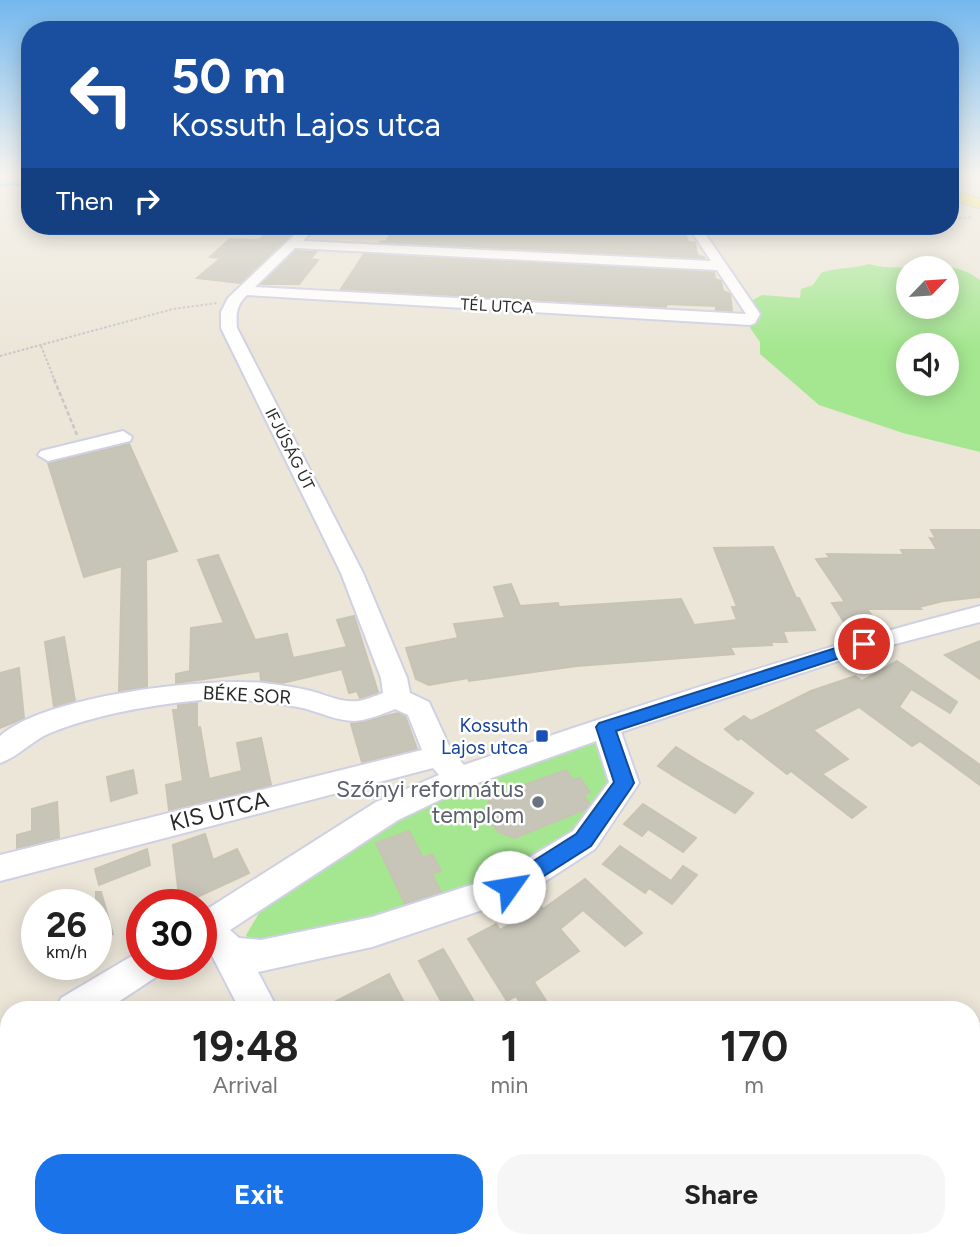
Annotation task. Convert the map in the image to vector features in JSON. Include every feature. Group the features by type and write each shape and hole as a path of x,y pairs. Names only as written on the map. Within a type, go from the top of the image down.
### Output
{"street":[{"path":"238,296 302,235"},
{"path":"700,235 721,266"},
{"path":"292,244 721,266"},
{"name":"TÉL UTCA","path":"238,296 750,320 753,314 721,266"},
{"name":"IFJÚSÁG ÚT","path":"238,296 228,312 229,328 352,573 394,678 397,698"},
{"path":"48,455 123,437"},
{"path":"217,921 387,811 449,767 605,727 864,644 980,614"},
{"name":"BÉKE SOR","path":"0,752 6,742 32,728 167,694 225,690 302,698 352,711 397,698"},
{"path":"397,698 419,709 449,767"},
{"path":"230,953 261,956 372,932 509,887 583,840 624,783 605,727"},
{"name":"KIS UTCA","path":"0,867 449,767"},
{"path":"217,939 230,953 255,1001"},
{"path":"88,1001 126,977"}],"path":[{"path":"0,356 173,309 238,296"},
{"path":"41,346 82,447"}],"green space":[{"path":"869,264 896,267 896,319 959,319 959,269 980,280 980,452 903,433 819,405 760,354 760,342 748,325 751,301 762,295 800,298 801,289 813,285 821,273"},
{"path":"597,740 608,785 570,838 502,878 301,939 250,945 246,935 267,900 390,818 461,785"}],"building":[{"path":"265,235 291,235 240,283 197,278 221,258 210,257 230,239 259,240"},
{"path":"390,235 686,235 688,242 695,243 697,255 705,258 379,242 386,241"},
{"path":"296,251 316,252 310,259 318,260 299,284 262,284"},
{"path":"364,254 714,272 715,279 721,281 723,291 730,294 732,311 716,310 716,306 666,304 666,307 341,289"},
{"path":"129,444 177,551 146,560 147,687 119,691 122,566 84,577 48,463"},
{"path":"931,530 980,530 980,597 943,601 919,607 921,609 867,609 874,619 844,622 832,603 845,602 816,559 830,558 827,554 904,555 901,550 937,550 930,538 936,539"},
{"path":"773,547 796,598 799,598 815,630 783,631 787,642 730,647 734,654 577,666 429,685 416,679 406,648 458,638 454,624 505,618 494,587 511,584 520,606 558,603 559,607 681,599 694,625 737,620 732,607 737,607 714,548"},
{"path":"218,555 255,640 287,634 293,658 347,647 337,620 354,616 378,692 360,698 357,691 349,693 342,669 282,683 261,680 260,671 176,683 176,674 190,671 191,628 224,623 198,560"},
{"path":"64,637 75,701 54,707 45,642"},
{"path":"980,641 980,679 945,655"},
{"path":"897,661 957,702 950,713 911,689 899,707 980,765 980,785 920,741 912,746 859,707 813,730 848,759 822,774 866,807 852,818 791,771 787,774 741,738 738,740 725,729 744,716 751,721 811,691 855,676 862,681"},
{"path":"19,668 24,718 0,728 0,673"},
{"path":"197,703 197,728 200,727 209,779 242,771 237,743 261,738 271,785 169,810 166,785 183,781 173,710 178,710 178,705"},
{"path":"398,713 405,716 417,749 362,762 351,724"},
{"path":"676,747 753,793 735,813 672,775 675,772 671,774 658,766"},
{"path":"133,770 137,793 111,801 107,777"},
{"name":"Szőnyi református templom","path":"566,770 573,780 580,778 590,792 583,795 590,804 586,809 515,838 498,832 484,812 491,797"},
{"path":"57,802 59,838 17,848 17,835 32,831 32,809"},
{"path":"643,804 696,838 683,852 648,829 642,836 624,824"},
{"path":"409,831 423,858 432,854 441,871 432,874 441,892 405,904 376,843"},
{"path":"205,834 213,860 237,849 249,873 214,889 178,889 173,845"},
{"path":"620,846 671,881 683,866 697,875 672,904 649,888 645,893 603,864"},
{"path":"147,849 150,865 99,885 95,869"},
{"path":"585,879 642,933 625,946 583,910 560,929 579,951 534,982 546,1001 519,1001 516,996 507,1001 468,939 496,924 500,930 539,905 543,909"},
{"path":"443,949 474,1001 441,1001 419,961"},
{"path":"389,974 403,1001 336,1001"}],"place":[{"name":"Kossuth Lajos utca","path":"542,736"},
{"name":"Szőnyi református templom","path":"538,802"}],"route":[{"path":"509,887 583,840 624,783 605,727 864,644"}]}
